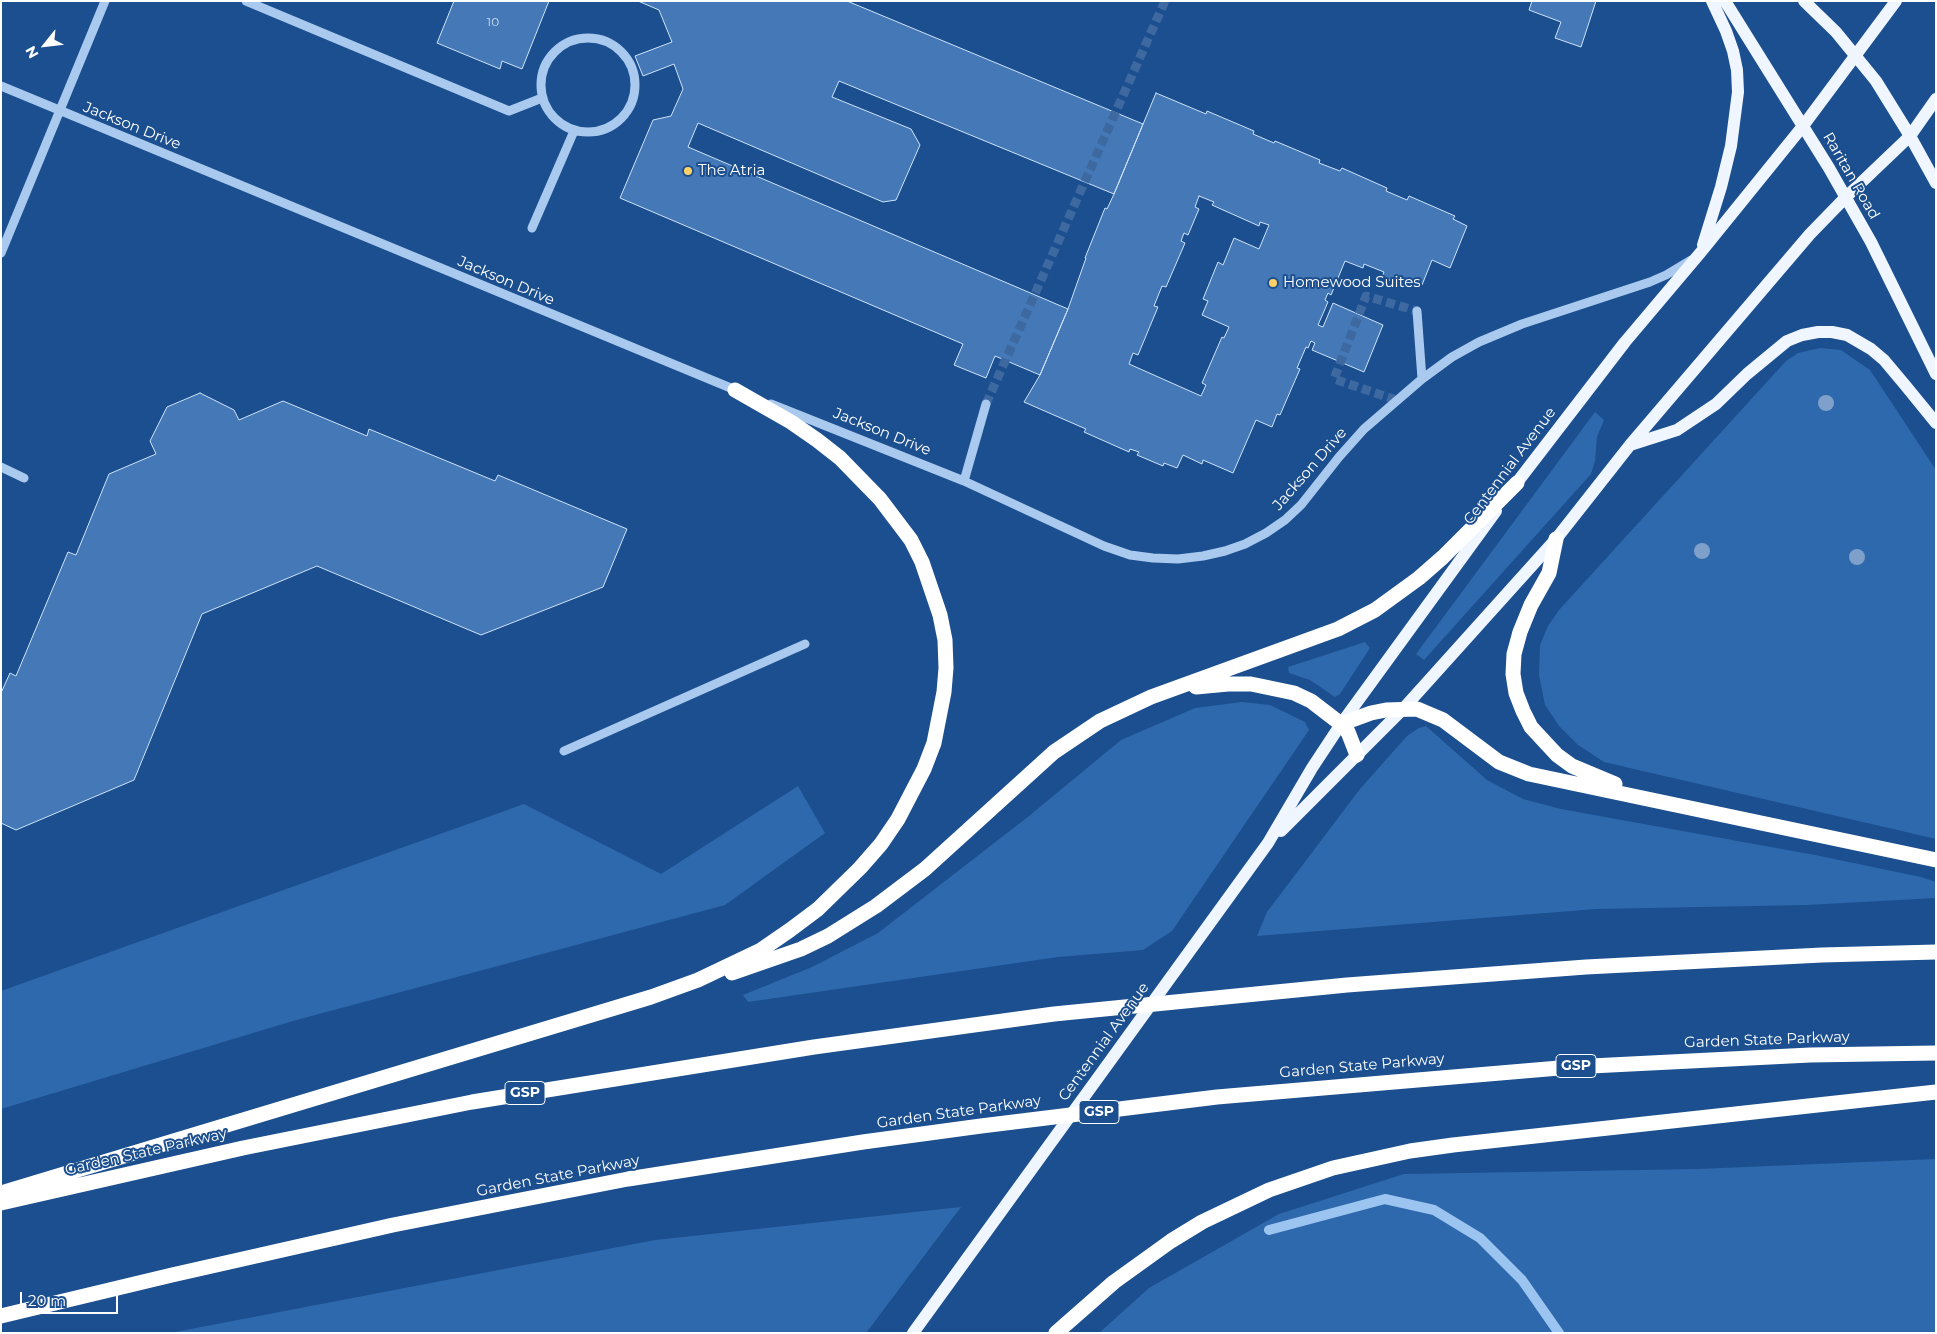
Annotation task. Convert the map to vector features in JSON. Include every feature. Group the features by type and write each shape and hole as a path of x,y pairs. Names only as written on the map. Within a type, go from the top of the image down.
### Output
{"highway":[{"path":"651,997 706,976 761,950 818,909 860,868 881,844 898,819 924,769 934,742 944,692 946,668 945,640 940,615 922,562 911,540 895,517 862,479 825,446 791,422 734,390"},
{"path":"1,1192 773,960 801,949 851,922 925,869 1054,752 1100,721 1150,697 1338,629 1375,610 1419,578 1443,557 1517,483"},
{"path":"1556,539 1549,573 1531,605 1520,632 1514,654 1513,674 1516,692 1523,712 1531,727 1543,742 1572,766 1610,783 1683,807"},
{"path":"1150,697 1205,686 1251,684 1280,690 1312,701 1341,724 1348,732 1356,755"},
{"path":"1341,724 1371,713 1417,709 1430,713 1450,725 1486,754 1514,769 1683,807 1936,860"},
{"name":"Garden State Parkway","path":"1,1203 243,1148 472,1102 805,1048 1026,1018 1267,992 1476,975 1703,960 1936,952"},
{"name":"Garden State Parkway","path":"1,1316 393,1225 628,1179 981,1126 1227,1096 1562,1067 1800,1055 1936,1053"},
{"path":"1056,1333 1114,1282 1163,1246 1194,1227 1269,1190 1333,1168 1410,1151 1936,1092"}],"main road":[{"path":"1701,252 1729,154 1738,92 1737,70 1733,51 1712,1"},
{"name":"Raritan Road","path":"1724,1 1803,126 1845,198 1887,272 1936,374"},
{"path":"1804,1 1836,32 1876,81 1936,183"},
{"name":"Centennial Avenue","path":"913,1333 1268,844 1312,768 1341,724 1517,483 1625,342 1803,126 1896,1"},
{"name":"Centennial Avenue","path":"1268,844 1402,709 1556,539 1630,446 1810,234 1910,136 1936,99"},
{"path":"1630,446 1677,430 1716,404 1747,374 1787,341 1802,335 1818,332 1847,335 1872,349 1900,379 1936,423"}],"street":[{"path":"1,253 105,1"},
{"path":"246,1 509,111 542,98"},
{"path":"580,38 596,38 611,44 623,53 632,66 635,81 634,96 628,110 618,122 605,130 590,133 574,131 560,124 549,112 542,98 540,82 544,66 552,53 565,43 580,38"},
{"name":"Jackson Drive","path":"1,86 734,390 964,481 1104,546 1130,554 1153,558 1178,559 1225,552 1266,533 1285,520 1301,505 1364,429 1422,378 1452,357 1492,336 1522,324 1650,282 1672,271 1701,252"},
{"path":"532,228 574,131"},
{"path":"1417,311 1422,378"},
{"path":"964,481 986,404"},
{"path":"1,467 24,478"},
{"path":"564,751 805,644"}],"shaded area":[{"path":"1820,348 1841,350 1870,370 1936,470 1936,839 1604,762 1578,745 1559,726 1545,705 1539,675 1540,645 1548,626 1559,610 1786,361 1798,353"},
{"path":"1595,412 1604,420 1597,437 1595,461 1591,474 1424,660 1416,654"},
{"path":"1365,642 1370,648 1340,694 1335,697 1310,680 1289,673 1288,667"},
{"path":"1242,702 1270,705 1305,722 1309,730 1172,931 1143,950 1058,957 748,1002 743,995 812,967 878,933 1029,816 1121,740 1195,708"},
{"path":"1426,726 1487,780 1523,799 1561,809 1815,855 1921,877 1936,882 1936,898 1807,905 1596,909 1257,936 1267,912 1360,789 1407,736"},
{"path":"798,786 825,833 725,905 293,1021 1,1109 1,991 524,804 661,874"},
{"path":"1936,1159 1936,1333 1099,1333 1149,1288 1279,1214 1404,1174 1697,1169"},
{"path":"961,1207 866,1333 170,1333 655,1240"}],"building":[{"path":"454,1 549,1 522,69 502,61 500,69 437,43"},
{"name":"The Atria","path":"638,1 847,1 1143,124 1114,194 839,81 832,97 911,129 920,145 896,200 883,202 698,123 688,147 1068,309 1040,375 995,356 986,378 954,365 963,344 620,198 653,120 671,116 683,89 674,64 643,76 635,56 672,42 659,10"},
{"path":"1532,1 1596,1 1581,47 1555,38 1561,22 1529,10"},
{"name":"Homewood Suites","path":"1156,93 1206,114 1207,111 1254,131 1253,134 1320,160 1319,163 1340,171 1342,168 1387,188 1386,191 1407,200 1409,196 1455,216 1453,219 1467,226 1450,268 1432,260 1422,285 1412,281 1409,288 1382,277 1384,272 1364,264 1363,268 1345,261 1331,295 1328,293 1325,300 1328,302 1318,325 1323,327 1333,303 1383,325 1364,372 1312,350 1315,343 1311,341 1308,348 1306,347 1297,368 1300,369 1280,415 1277,414 1272,427 1256,420 1233,473 1203,460 1202,464 1183,455 1177,468 1164,463 1163,466 1137,455 1139,452 1130,449 1129,452 1084,432 1086,429 1024,402 1040,375 1068,309 1085,258 1105,208 1107,209","holes":["1199,196 1214,202 1212,205 1259,226 1260,222 1269,225 1259,249 1234,238 1223,265 1218,262 1203,299 1208,301 1202,315 1229,327 1224,338 1222,337 1202,383 1206,385 1201,396 1129,364 1133,353 1138,355 1158,307 1154,306 1162,286 1166,287 1185,243 1181,241 1184,233 1188,235 1199,209 1195,207"]},
{"path":"200,393 234,410 239,420 283,401 367,436 369,429 495,481 498,475 627,529 603,587 481,635 317,566 202,614 134,780 16,830 1,823 1,693 10,673 16,676 68,552 76,555 109,474 156,454 150,441 167,407"}],"waterway":[{"path":"1269,1230 1385,1199 1434,1210 1480,1238 1522,1280 1559,1333"}],"tunnel":[{"path":"986,404 1165,1"},
{"path":"1396,400 1334,379 1366,296 1417,311"}],"place":[{"name":"The Atria","path":"688,171"},
{"name":"Homewood Suites","path":"1273,283"}]}
